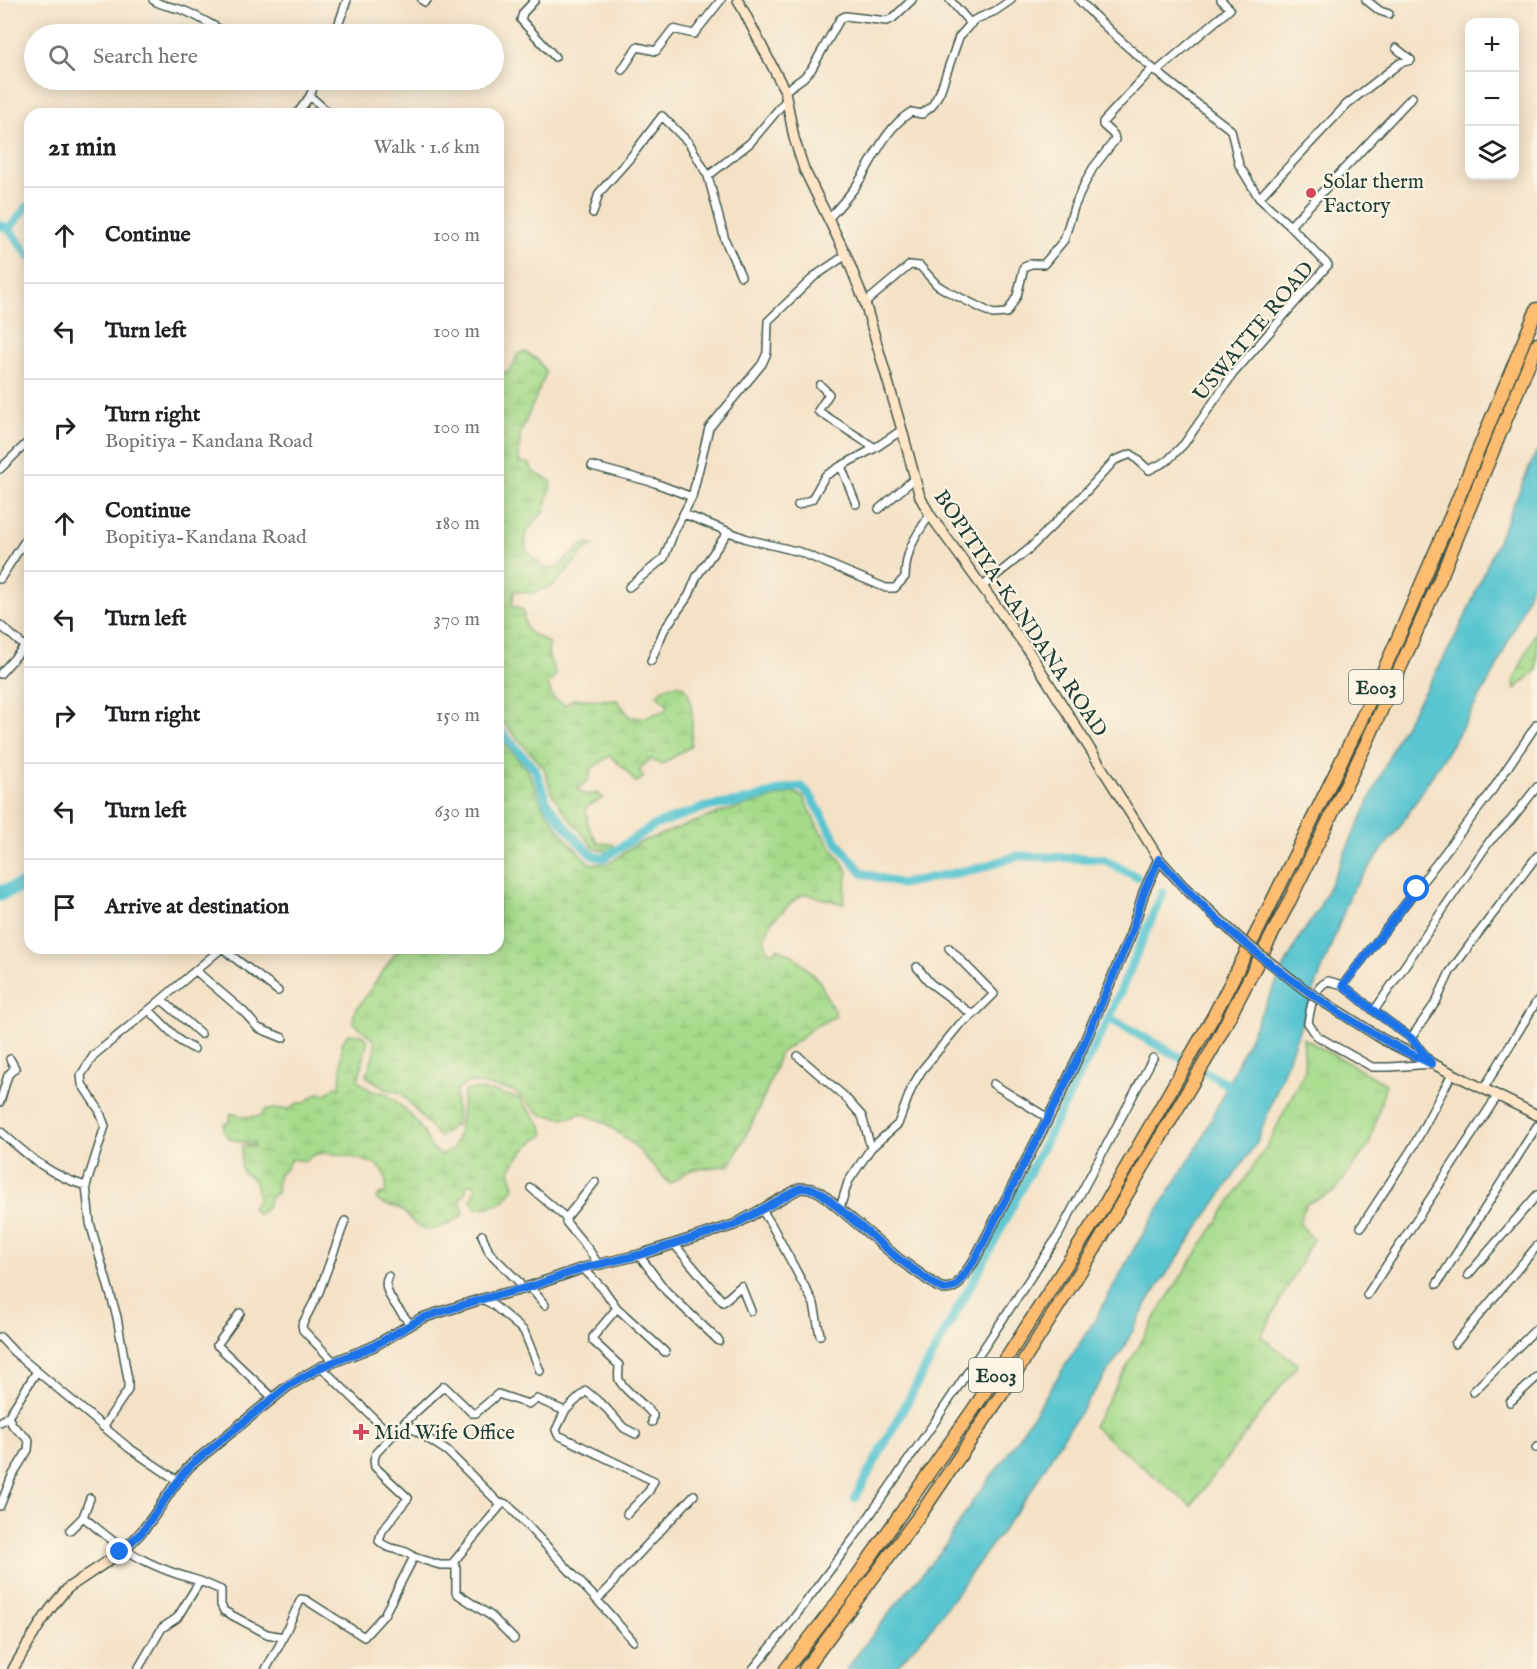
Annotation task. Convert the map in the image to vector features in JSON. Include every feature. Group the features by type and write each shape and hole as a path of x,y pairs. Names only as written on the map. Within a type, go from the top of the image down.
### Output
{"highway":[{"name":"E003","path":"786,1669 848,1589 977,1404 1101,1211 1213,1017 1354,735 1428,570 1537,309"},
{"name":"E003","path":"805,1669 924,1509 1012,1379 1094,1250 1204,1063 1293,894 1367,742 1440,579 1537,344"}],"street":[{"path":"153,0 165,7 185,11 210,24"},
{"path":"169,6 176,0"},
{"path":"339,24 347,0"},
{"path":"422,0 425,2 427,0"},
{"path":"536,0 523,13 521,20 555,57"},
{"path":"622,70 637,47 656,51 673,29 694,34 721,0"},
{"name":"BOPITIYA-KANDANA ROAD","path":"738,0 786,95 794,138 804,169 846,255 865,303 920,497 930,515 1026,647 1159,859 1183,886 1240,939 1304,989 1384,1040 1537,1115"},
{"path":"708,176 750,143 786,95 811,70 840,19 845,16 887,21 912,0"},
{"path":"950,0 971,24"},
{"path":"829,218 856,186 886,136 900,119 911,112 922,114 932,106 940,92 959,37 974,20 995,11 1011,0"},
{"name":"USWATTE ROAD","path":"983,586 1029,549 1114,460 1131,454 1149,470 1167,461 1184,444 1233,375 1329,265 1259,198 1239,165 1231,129 1154,70 1099,22 1079,0"},
{"path":"865,303 910,265 920,266 947,291 993,314 1007,313 1017,296 1024,267 1031,264 1044,264 1065,240 1074,207 1084,185 1093,168 1115,140 1114,135 1103,125 1103,122 1154,70 1230,9 1221,0"},
{"path":"1366,0 1389,14"},
{"path":"1259,198 1347,104 1400,63 1411,60 1396,48"},
{"path":"301,108 312,90"},
{"path":"310,96 323,108"},
{"path":"1290,226 1412,97"},
{"path":"593,213 599,193 630,158 662,116 689,143 708,176 725,240 741,276"},
{"path":"629,587 664,558 692,497 710,428 762,364 767,353 768,321 815,276 846,255"},
{"path":"820,384 829,394 818,411 875,448"},
{"path":"798,505 812,499 825,476 902,430"},
{"path":"0,469 24,446"},
{"path":"592,466 655,483 692,497"},
{"path":"841,466 856,504"},
{"path":"879,509 914,479"},
{"path":"684,514 747,539 800,552 886,588 895,588 905,577 906,561 914,538 930,515"},
{"path":"651,661 664,630 689,595 697,576 728,532"},
{"path":"0,579 24,542"},
{"path":"0,625 24,646"},
{"path":"0,674 24,653"},
{"path":"1343,985 1489,795 1537,724"},
{"path":"1374,1011 1489,842 1512,820 1537,787"},
{"path":"1411,1038 1436,1002 1450,972 1537,856"},
{"path":"13,1669 61,1595 124,1549 142,1532 192,1464 288,1386 321,1367 372,1347 410,1324 435,1313 527,1288 583,1268 639,1255 734,1225 795,1191 807,1188 821,1193 900,1260 927,1279 944,1289 957,1285 974,1261 1068,1079 1131,934 1144,892 1159,859"},
{"path":"840,1208 848,1182 871,1148 898,1124 912,1087 922,1070 960,1023 973,1015 994,994 949,948"},
{"path":"103,1427 128,1390 128,1380 117,1317 90,1222 86,1186 105,1126 99,1110 82,1084 81,1075 94,1055 216,954"},
{"path":"229,954 278,991"},
{"path":"917,967 930,983 973,1015"},
{"path":"196,971 244,1012 258,1028 283,1038"},
{"path":"1328,981 1343,985 1411,1038 1432,1064 1372,1066 1317,1036 1308,1023 1311,1003 1320,985 1328,981"},
{"path":"162,1000 201,1034"},
{"path":"1484,1088 1537,1001"},
{"path":"149,1010 180,1041 194,1048"},
{"path":"798,1056 845,1097 862,1116 871,1148"},
{"path":"753,1669 854,1538 941,1414 1058,1236 1153,1058"},
{"path":"0,1102 8,1075 15,1068 10,1059"},
{"path":"1361,1227 1413,1146 1452,1074"},
{"path":"993,1084 1048,1118"},
{"path":"1367,1295 1498,1095"},
{"path":"1437,1284 1537,1126"},
{"path":"0,1131 38,1164 74,1183 86,1186"},
{"path":"566,1218 595,1182"},
{"path":"531,1188 566,1218 566,1222 598,1264"},
{"path":"1468,1275 1537,1195"},
{"path":"762,1209 814,1304 820,1335"},
{"path":"334,1362 303,1330 302,1325 320,1292 345,1221"},
{"path":"482,1235 489,1252 545,1305"},
{"path":"674,1244 723,1302 741,1286 751,1311"},
{"path":"1455,1344 1537,1246"},
{"path":"639,1255 666,1291 719,1341"},
{"path":"583,1268 617,1308 666,1352"},
{"path":"388,1276 386,1281 389,1295 410,1324"},
{"path":"482,1299 492,1304 524,1331 540,1371"},
{"path":"617,1308 593,1337 593,1341 619,1365 618,1378 653,1415 652,1422"},
{"path":"240,1313 217,1345 272,1397"},
{"path":"1473,1392 1537,1328"},
{"path":"0,1337 14,1352 103,1427 129,1448 178,1481"},
{"path":"321,1367 392,1436"},
{"path":"0,1422 8,1417 37,1371"},
{"path":"1510,1402 1537,1377"},
{"path":"565,1411 537,1400 528,1404 498,1394 476,1413 472,1413 444,1386 376,1453 375,1467 408,1498 382,1531 379,1541 384,1547 410,1552 414,1557 440,1565 451,1565 504,1503 633,1641"},
{"path":"627,1514 650,1491 654,1481 558,1435 556,1430 565,1411 586,1390 624,1428 636,1434"},
{"path":"0,1506 12,1476 27,1450 29,1440 13,1426 8,1417"},
{"path":"404,1423 447,1451 501,1505"},
{"path":"597,1600 694,1495"},
{"path":"70,1530 82,1516 90,1498"},
{"path":"82,1516 124,1549 185,1577 221,1590 221,1605 224,1611 267,1634 283,1637"},
{"path":"266,1669 301,1599 364,1637 384,1615 414,1557"},
{"path":"454,1562 456,1593 491,1616 514,1639"},
{"path":"138,1669 162,1628 177,1618 200,1581"}],"green space":[{"path":"525,352 538,360 546,373 520,434 519,462 530,464 533,472 552,482 545,510 525,534 526,550 544,568 555,569 585,543 594,545 587,548 554,585 533,593 514,591 512,605 523,610 527,630 549,644 548,654 556,675 548,686 554,699 565,705 573,699 617,700 630,717 643,718 666,710 668,705 657,695 667,687 679,685 685,688 691,706 691,746 661,765 650,759 639,770 644,777 636,783 610,756 592,768 588,781 577,789 586,795 598,793 603,798 586,807 588,826 598,843 613,844 614,848 609,852 594,848 551,792 544,768 504,724 504,372 507,373 514,365 517,354"},
{"path":"1537,628 1537,670 1515,689 1514,680"},
{"path":"504,743 528,770 542,805 565,838 589,863 608,864 638,843 719,813 794,792 803,797 819,829 848,871 843,904 807,894 799,896 772,921 764,938 768,952 775,952 778,948 793,955 820,982 836,1016 810,1029 779,1054 764,1097 730,1165 690,1170 670,1184 634,1145 604,1122 581,1113 568,1118 542,1115 514,1091 469,1082 456,1091 456,1124 439,1137 401,1093 387,1089 366,1076 374,1055 375,1041 353,1022 354,1013 395,954 504,954"},
{"path":"348,1034 362,1035 368,1040 358,1080 373,1091 384,1092 400,1104 418,1124 430,1146 442,1155 452,1150 458,1135 464,1092 472,1089 491,1091 519,1098 542,1126 544,1135 529,1146 513,1165 510,1170 514,1187 502,1202 495,1206 476,1209 471,1200 476,1187 470,1183 466,1186 466,1193 460,1198 464,1214 441,1227 428,1230 414,1223 401,1209 383,1204 376,1199 385,1193 386,1186 385,1176 379,1167 351,1157 322,1153 306,1161 291,1159 286,1169 278,1175 277,1193 270,1197 267,1208 258,1215 252,1208 258,1198 255,1182 243,1173 241,1167 242,1146 254,1147 254,1143 251,1145 229,1138 224,1132 224,1124 229,1123 231,1113 243,1117 263,1116 262,1113 267,1109 290,1109 318,1093 326,1094 336,1086 340,1088 342,1043"},
{"path":"1303,1038 1386,1084 1369,1145 1334,1192 1306,1204 1299,1223 1313,1239 1261,1337 1298,1364 1191,1506 1093,1426 1162,1306 1268,1144 1305,1070"}],"water":[{"path":"1537,450 1537,569 1524,605 1495,671 1460,731 1401,825 1352,890 1257,1142 1149,1300 1122,1351 1058,1445 1031,1491 932,1627 894,1669 846,1669 945,1546 974,1499 1003,1461 1095,1320 1135,1247 1200,1143 1261,1013 1299,938 1317,912 1398,736 1460,628"}],"waterway":[{"path":"0,225 9,229 24,211"},
{"path":"9,229 24,249"},
{"path":"504,735 535,769 547,803 576,839 592,855 604,858 655,825 706,807 745,801 789,788 802,787 811,797 837,842 862,873 901,884 980,868 1017,856 1103,859 1137,877"},
{"path":"0,893 24,885"},
{"path":"855,1498 987,1255 1109,1018 1163,892"},
{"path":"1109,1018 1236,1089"}],"place":[{"name":"Solar therm Factory","path":"1311,193"},
{"name":"Mid Wife Office","path":"361,1432"}],"route":[{"path":"120,1552 142,1532 192,1464 272,1397 321,1367 372,1347 410,1324 435,1313 523,1289 583,1268 639,1255 734,1225 800,1188 813,1189 821,1193 900,1260 937,1286 944,1289 957,1285 974,1261 1063,1089 1131,934 1138,908 1159,859 1220,922 1304,989 1384,1040 1432,1064 1411,1038 1343,985 1417,889"}]}
